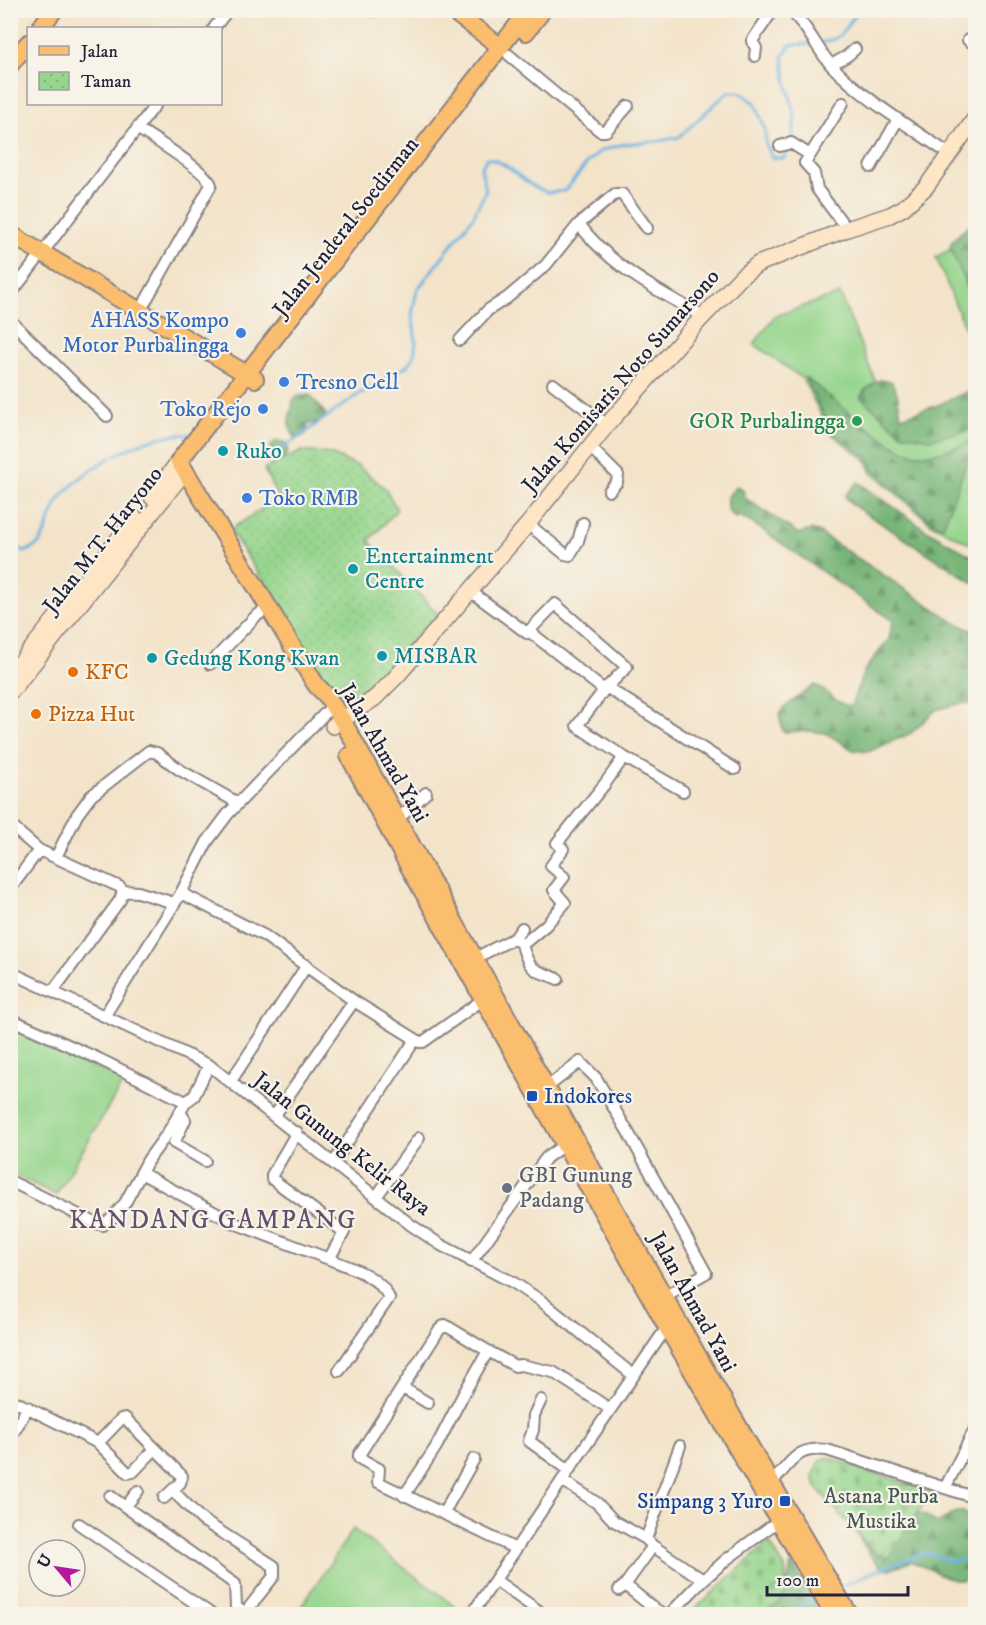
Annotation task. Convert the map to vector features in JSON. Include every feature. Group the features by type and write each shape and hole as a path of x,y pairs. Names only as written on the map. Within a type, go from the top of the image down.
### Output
{"main road":[{"path":"41,27 54,10"},
{"path":"451,10 505,51"},
{"name":"Jalan Jenderal Soedirman","path":"505,51 529,10"},
{"name":"Jalan Jenderal Soedirman","path":"182,466 505,51 543,10"},
{"path":"10,65 27,44"},
{"path":"10,234 251,377"},
{"name":"Jalan Ahmad Yani","path":"182,466 316,685 317,694 333,715 397,820 475,958 489,996"},
{"name":"Jalan Ahmad Yani","path":"333,715 408,866 489,996 831,1599"},
{"name":"Jalan Ahmad Yani","path":"659,1299 667,1327 766,1486 778,1521 831,1599 849,1614"}],"street":[{"path":"215,27 228,10"},
{"path":"755,56 756,48 752,41 773,10"},
{"path":"789,10 802,23 831,65 898,119 949,154"},
{"path":"831,65 855,49"},
{"path":"505,51 600,131 606,130 628,106"},
{"path":"843,103 805,163 814,173 816,189 847,229"},
{"path":"10,295 155,105"},
{"name":"Jalan Komisaris Noto Sumarsono","path":"333,715 375,698 396,677 528,524 591,448 607,425 703,316 743,275 758,264 847,229 890,215 903,208 926,187 975,117"},
{"path":"871,167 898,119"},
{"path":"138,128 200,171 212,185 140,311"},
{"path":"780,146 791,143 810,155"},
{"path":"460,340 488,310 507,298 546,265 579,224 618,193 622,194 647,228"},
{"path":"579,224 592,241 627,271 703,316"},
{"path":"10,321 107,416"},
{"path":"553,384 607,425"},
{"path":"591,448 618,475 617,482 609,491"},
{"name":"Jalan M.T. Haryono","path":"12,684 182,466"},
{"path":"528,524 565,554 570,555 578,541 583,523"},
{"path":"470,591 525,633 530,632 605,689 735,769"},
{"path":"530,632 553,604 626,665 626,669 605,689 577,728 684,790"},
{"path":"210,664 256,616 269,608"},
{"path":"105,1015 181,893 207,842 228,814 333,715"},
{"path":"56,857 77,815 91,796 149,751 157,753 180,770 238,803"},
{"path":"475,958 546,925 565,903 554,890 564,877 551,866 563,849 556,843 624,757"},
{"path":"397,820 426,793"},
{"path":"10,825 39,850 120,887 123,891 138,892 174,903"},
{"path":"10,889 39,850"},
{"path":"53,991 120,900 123,891"},
{"path":"181,893 265,936 354,1001 415,1040 423,1042 489,996"},
{"path":"520,937 529,964 533,969 558,979"},
{"path":"231,1081 307,965"},
{"name":"Jalan Gunung Kelir Raya","path":"10,972 215,1069 334,1161 409,1223 441,1245 514,1283 540,1300 633,1375"},
{"path":"274,1115 354,1001"},
{"path":"10,1019 99,1059 183,1112"},
{"path":"334,1161 415,1040"},
{"path":"537,1083 579,1062 596,1078 639,1152 706,1272 659,1299"},
{"path":"10,1181 95,1223 104,1225 125,1203 145,1174 154,1150 215,1069"},
{"path":"183,1112 174,1143 205,1161"},
{"path":"297,1132 272,1175 272,1179 344,1232 329,1259"},
{"path":"376,1197 419,1138"},
{"path":"471,1262 546,1158 570,1140"},
{"path":"145,1174 234,1223 367,1276 387,1294 388,1302 339,1371"},
{"path":"516,1549 378,1482 379,1469 360,1459 359,1456 444,1325 515,1366 522,1365 553,1372 610,1409"},
{"path":"472,1614 667,1327"},
{"path":"404,1496 436,1448 488,1351"},
{"path":"403,1388 428,1403"},
{"path":"10,1399 98,1443 121,1467 131,1473 155,1449"},
{"path":"542,1400 534,1414 533,1430 529,1441 568,1470"},
{"path":"15,1430 28,1407"},
{"path":"98,1443 123,1418 182,1476 180,1483 169,1494 202,1520 274,1566 274,1576 245,1614 236,1607 235,1584 110,1496"},
{"path":"945,1488 975,1427"},
{"path":"661,1614 622,1587 650,1543 680,1446"},
{"path":"766,1486 795,1456 814,1448 827,1449 975,1498"},
{"path":"443,1514 474,1459"},
{"path":"562,1480 597,1503 614,1521 703,1580"},
{"path":"126,1506 138,1491"},
{"path":"670,1614 727,1559 778,1521"},
{"path":"79,1524 211,1614"},
{"path":"495,1580 543,1614"}],"green space":[{"path":"975,220 975,307 950,247 952,241"},
{"path":"975,236 975,353 936,257"},
{"name":"GOR Purbalingga","path":"840,294 894,427 975,399 975,546 933,525 872,473 866,460 830,433 803,379 754,344 775,316"},
{"path":"805,377 876,433 905,451 931,454 975,440 943,527 934,523 874,471 868,458 832,432"},
{"path":"879,380 891,381 897,393 901,417 938,405 975,388 975,429 930,439 901,433 860,397 865,390"},
{"path":"310,395 326,414 319,421 307,425 307,433 301,437 295,437 289,426 293,400 299,396"},
{"path":"279,441 285,444 288,450 285,456 279,459 273,456 270,450 273,444"},
{"path":"302,451 330,454 358,466 386,489 397,510 369,541 439,615 363,702 354,705 336,695 230,530 278,498 264,469"},
{"path":"858,482 928,531 975,558 975,584 851,504 845,496"},
{"path":"737,486 743,490 745,498 799,534 811,530 818,532 956,623 975,632 975,704 962,703 936,710 911,733 868,752 853,750 826,733 783,732 779,715 783,708 815,685 836,700 851,706 864,671 889,639 893,621 752,523 740,516 736,518 733,516 728,509 727,497"},
{"path":"11,1029 124,1081 56,1195 11,1173"},
{"name":"Astana Purba Mustika","path":"827,1457 932,1492 887,1559 872,1550 817,1488 813,1476 821,1460"},
{"path":"909,1510 925,1515 937,1523 956,1512 964,1512 970,1519 965,1540 975,1547 975,1566 963,1580 953,1580 911,1561 896,1568 885,1569 872,1558 860,1538 858,1523"},
{"path":"353,1529 465,1614 296,1614"},
{"path":"769,1542 785,1568 788,1589 778,1604 762,1614 689,1614"},
{"path":"792,1563 817,1606 805,1614 762,1614 788,1589"}],"waterway":[{"path":"818,43 840,35 861,10"},
{"path":"792,139 795,118 783,57 790,45 811,44"},
{"path":"252,457 266,459 359,394 407,366 414,356 416,341 412,315 417,290 473,217 486,190 481,168 487,158 503,164 538,189 548,192 565,191 588,162 601,151 624,144 679,137 728,92 740,92 755,103 765,129 766,146 773,158 784,158 790,146"},
{"path":"10,516 15,547 25,552 40,541 59,500 84,475 119,453 156,438 191,435"},
{"path":"839,1588 865,1575 927,1552 950,1561 976,1557"},
{"path":"783,1614 816,1598"}],"place":[{"name":"AHASS Kompo Motor Purbalingga","path":"241,333"},
{"name":"Tresno Cell","path":"284,382"},
{"name":"Toko Rejo","path":"263,409"},
{"name":"GOR Purbalingga","path":"857,421"},
{"name":"Ruko","path":"223,451"},
{"name":"Toko RMB","path":"247,498"},
{"name":"Entertainment Centre","path":"353,569"},
{"name":"MISBAR","path":"382,656"},
{"name":"Gedung Kong Kwan","path":"152,658"},
{"name":"KFC","path":"73,672"},
{"name":"Pizza Hut","path":"36,714"},
{"name":"Indokores","path":"532,1096"},
{"name":"GBI Gunung Padang","path":"507,1188"},
{"name":"Simpang 3 Yuro","path":"785,1501"}],"district":[{"name":"KANDANG GAMPANG","path":"213,1220"}]}
